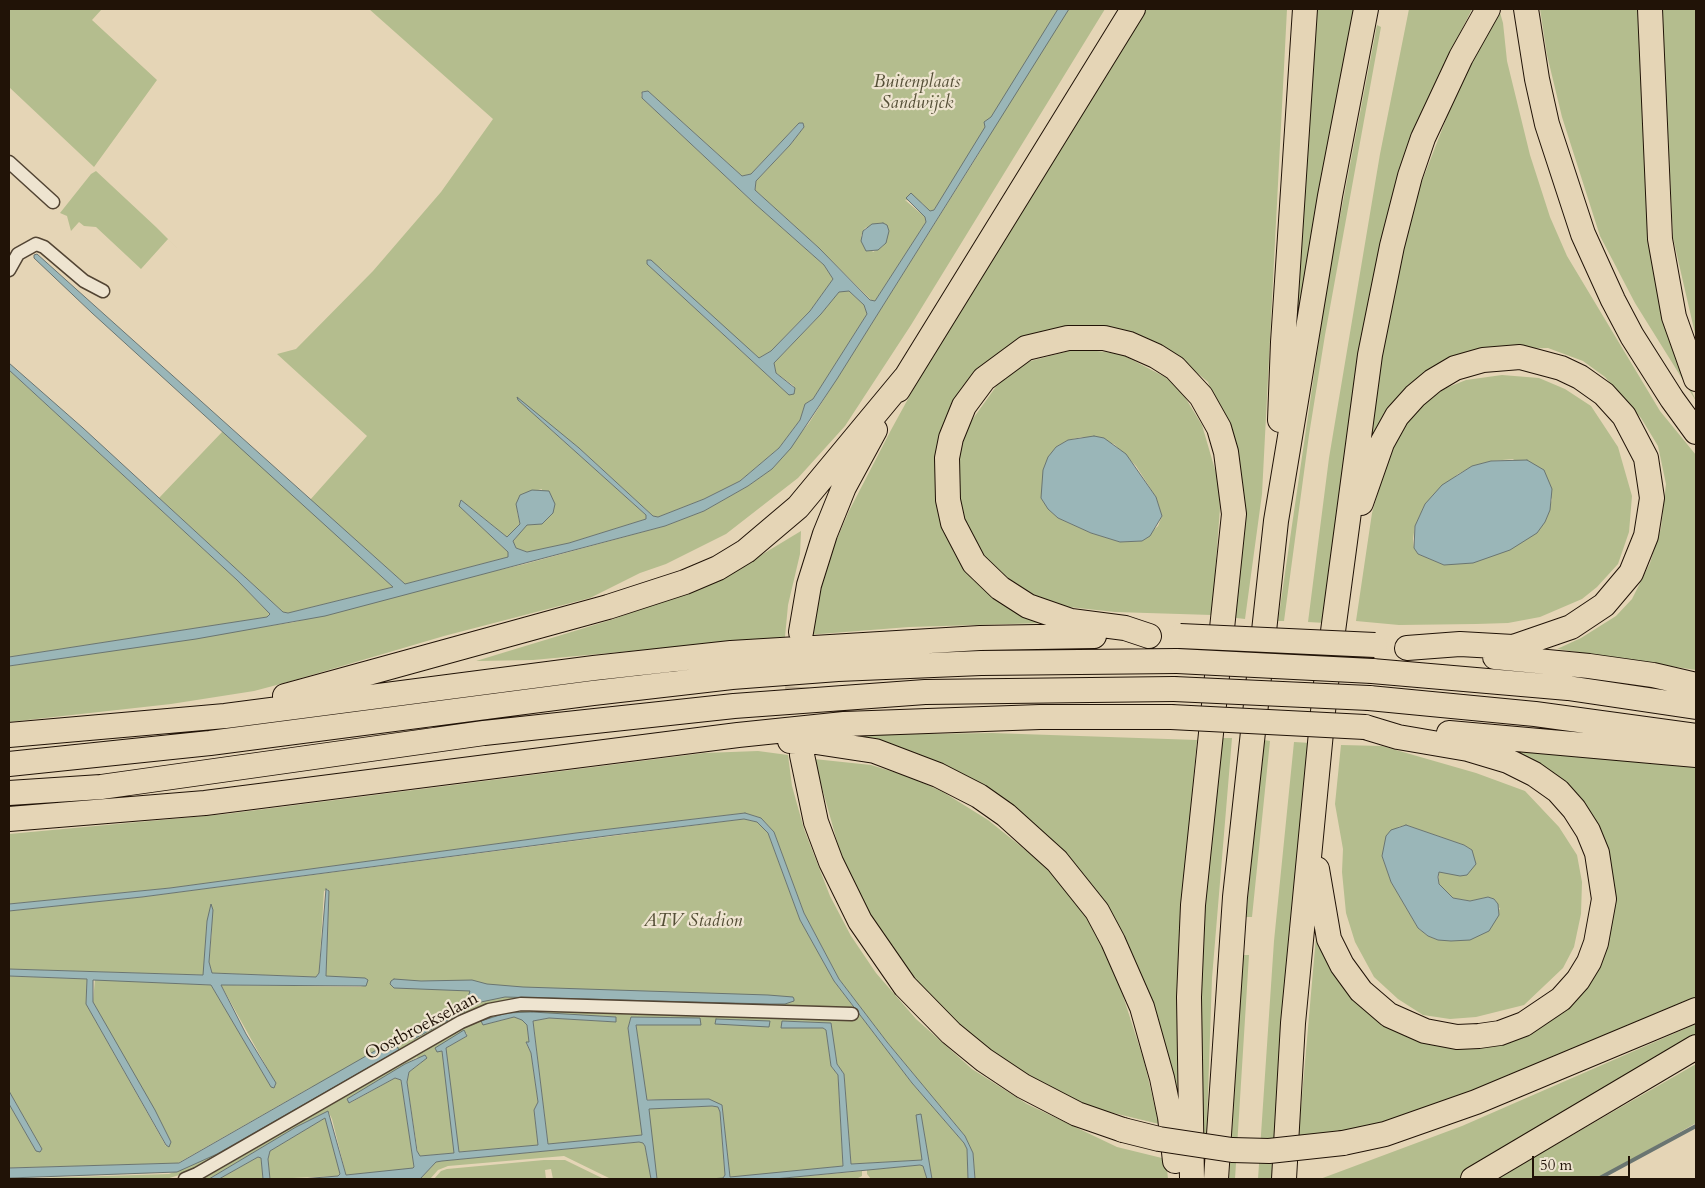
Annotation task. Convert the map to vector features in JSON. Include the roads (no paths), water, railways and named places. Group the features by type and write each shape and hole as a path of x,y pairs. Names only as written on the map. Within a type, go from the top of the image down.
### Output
{"highway":[{"path":"801,632 809,585 825,534 860,456 905,378 1133,9"},
{"path":"1276,521 1283,342 1305,9"},
{"path":"1216,1179 1235,897 1276,521 1330,196 1366,9"},
{"path":"1284,1179 1293,1023 1311,830 1342,562 1370,355 1392,246 1410,176 1436,106 1488,9"},
{"path":"1650,9 1660,239 1674,317 1696,378"},
{"path":"1527,14 1546,124 1583,234 1613,300 1632,336 1672,399 1696,432"},
{"path":"1149,636 1125,628 1071,621 1028,606 1000,588 974,563 953,523 948,500 947,458 951,438 964,406 984,379 1026,348 1068,338 1104,338 1129,344 1156,356 1175,368 1201,396 1219,428 1226,452 1234,514 1193,905 1189,997 1192,1179"},
{"path":"1342,562 1368,477 1382,443 1397,416 1415,396 1433,381 1455,368 1484,360 1520,357 1541,362 1580,377 1604,394 1624,416 1637,436 1646,458 1652,498 1650,518 1640,554 1618,590 1597,610 1571,627 1535,640 1513,646 1460,644 1406,648"},
{"path":"225,716 300,692 616,605 685,582 718,568 746,551 798,507 905,378"},
{"path":"9,735 225,716 594,668 730,653 980,638 1180,636 1375,645 1589,666 1653,675 1696,685"},
{"path":"9,764 210,743 593,693 732,677 838,669 981,663 1177,661 1372,671 1568,688 1696,707"},
{"path":"9,793 101,787 484,733 734,706 925,692 1174,689 1369,698 1535,714 1696,736"},
{"path":"9,819 205,804 714,738 844,724 1040,717 1171,718 1366,727 1696,755"},
{"path":"1311,830 1323,912 1329,939 1342,965 1361,991 1388,1015 1425,1031 1441,1035 1479,1036 1500,1033 1532,1020 1561,999 1578,980 1589,962 1601,923 1604,899 1602,876 1597,853 1588,830 1558,791 1534,774 1508,762 1468,749 1398,737 1366,727"},
{"path":"714,738 816,742 875,752 903,760 979,796 1039,842 1079,885 1097,911 1113,941 1142,1007 1168,1107 1178,1179"},
{"path":"802,755 816,822 831,862 860,921 905,986 950,1033 984,1060 1022,1086 1077,1114 1124,1130 1177,1143 1232,1150 1278,1150 1343,1143 1385,1134 1458,1109 1696,1010"},
{"path":"1473,1179 1696,1047"}],"street":[{"path":"9,162 52,202"},
{"path":"9,270 18,254 36,244 44,247 84,281 103,290"},
{"name":"Oostbroekselaan","path":"185,1179 197,1174 461,1022 489,1010 521,1004 852,1014"}],"water":[{"path":"1058,9 1069,9 837,379 791,448 772,469 748,486 704,511 665,526 325,616 196,639 9,666 9,657 267,617 270,614 237,580 9,370 9,363 83,428 283,612 288,613 393,587 92,313 34,258 34,255 37,254 405,584 508,557 508,552 459,506 461,500 507,537 520,524 516,504 520,495 532,490 549,491 555,504 553,513 542,524 527,525 513,541 516,548 527,552 569,543 646,519 646,515 518,400 517,397 579,448 653,516 658,517 704,499 740,481 779,448 800,420 805,404 813,399 867,314 864,305 849,291 839,292 821,314 774,363 776,373 795,388 794,394 789,395 647,264 647,260 651,260 759,358 771,351 810,311 833,279 824,265 754,203 642,98 642,92 648,91 742,176 751,174 799,123 803,123 804,127 790,145 756,181 755,190 819,248 870,300 875,301 926,222 925,217 906,198 911,193 930,211 934,210 985,127 984,122 991,117"},
{"path":"883,223 887,225 889,231 886,243 878,250 866,251 861,241 863,231 872,224"},
{"path":"1094,436 1104,438 1126,454 1156,497 1162,516 1150,536 1142,541 1120,542 1091,533 1058,518 1048,509 1041,498 1043,470 1048,457 1056,447 1068,440"},
{"path":"1527,460 1544,470 1552,489 1550,510 1545,522 1537,533 1510,550 1473,563 1444,565 1418,554 1414,548 1415,526 1425,504 1442,485 1472,466 1491,461"},
{"path":"745,813 761,818 774,832 804,913 839,979 887,1042 965,1136 973,1153 975,1179 968,1179 967,1149 964,1143 912,1083 834,981 800,920 768,833 757,822 744,819 142,897 9,911 9,904 170,888 576,833"},
{"path":"1406,825 1464,845 1472,850 1476,864 1467,875 1460,876 1439,872 1439,884 1453,898 1470,901 1488,897 1494,899 1498,904 1499,915 1489,931 1470,940 1451,941 1438,940 1428,936 1418,928 1391,882 1382,856 1386,836 1391,830"},
{"path":"326,889 329,891 326,976 365,978 368,980 366,986 221,985 246,1034 276,1083 274,1088 271,1087 211,985 93,980 93,1002 155,1110 171,1142 169,1147 166,1145 86,1004 87,979 9,976 9,969 203,975 207,921 211,904 213,910 209,962 212,973 316,977 319,973"},
{"path":"394,979 421,981 472,980 487,984 523,987 768,995 793,997 794,1001 785,1004 769,1004 505,997 481,1002 414,1039 408,1032 463,1001 468,997 470,991 394,988 390,984"},
{"path":"532,1012 616,1017 616,1022 549,1018 533,1021 548,1144 642,1135 628,1028 631,1017 700,1018 701,1025 636,1025 647,1100 709,1099 722,1105 730,1177 843,1166 838,1075 831,1066 826,1030 823,1028 781,1028 782,1021 831,1023 837,1064 844,1074 851,1164 922,1160 916,1115 921,1114 932,1179 927,1179 923,1166 920,1165 774,1179 710,1179 723,1178 725,1175 720,1112 718,1107 712,1106 649,1109 657,1179 651,1179 645,1146 639,1142 436,1162 420,1179 301,1179 338,1176 340,1174 325,1118 270,1151 268,1159 270,1179 263,1179 261,1158 258,1157 219,1179 209,1179 296,1127 328,1111 346,1175 413,1168 401,1080 395,1078 349,1103 347,1099 405,1064 425,1055 427,1058 409,1072 407,1082 417,1151 420,1156 454,1153 442,1051 437,1052 435,1048 464,1030 467,1036 446,1048 459,1152 538,1145 534,1110 538,1102 531,1053 526,1042 529,1042 527,1025 522,1020 514,1017 483,1025 481,1021 506,1013"},
{"path":"716,1019 770,1021 769,1027 715,1024"},
{"path":"394,1040 399,1050 217,1154 177,1172 9,1178 9,1168 179,1163"},
{"path":"9,1091 42,1149 40,1152 36,1151 9,1104"}],"waterway":[{"path":"1598,1179 1696,1126"}],"tunnel":[{"path":"799,651 796,712 801,747"}],"park label":[{"name":"Buitenplaats Sandwijck","path":"917,94"},
{"name":"ATV Stadion","path":"693,922"}]}
